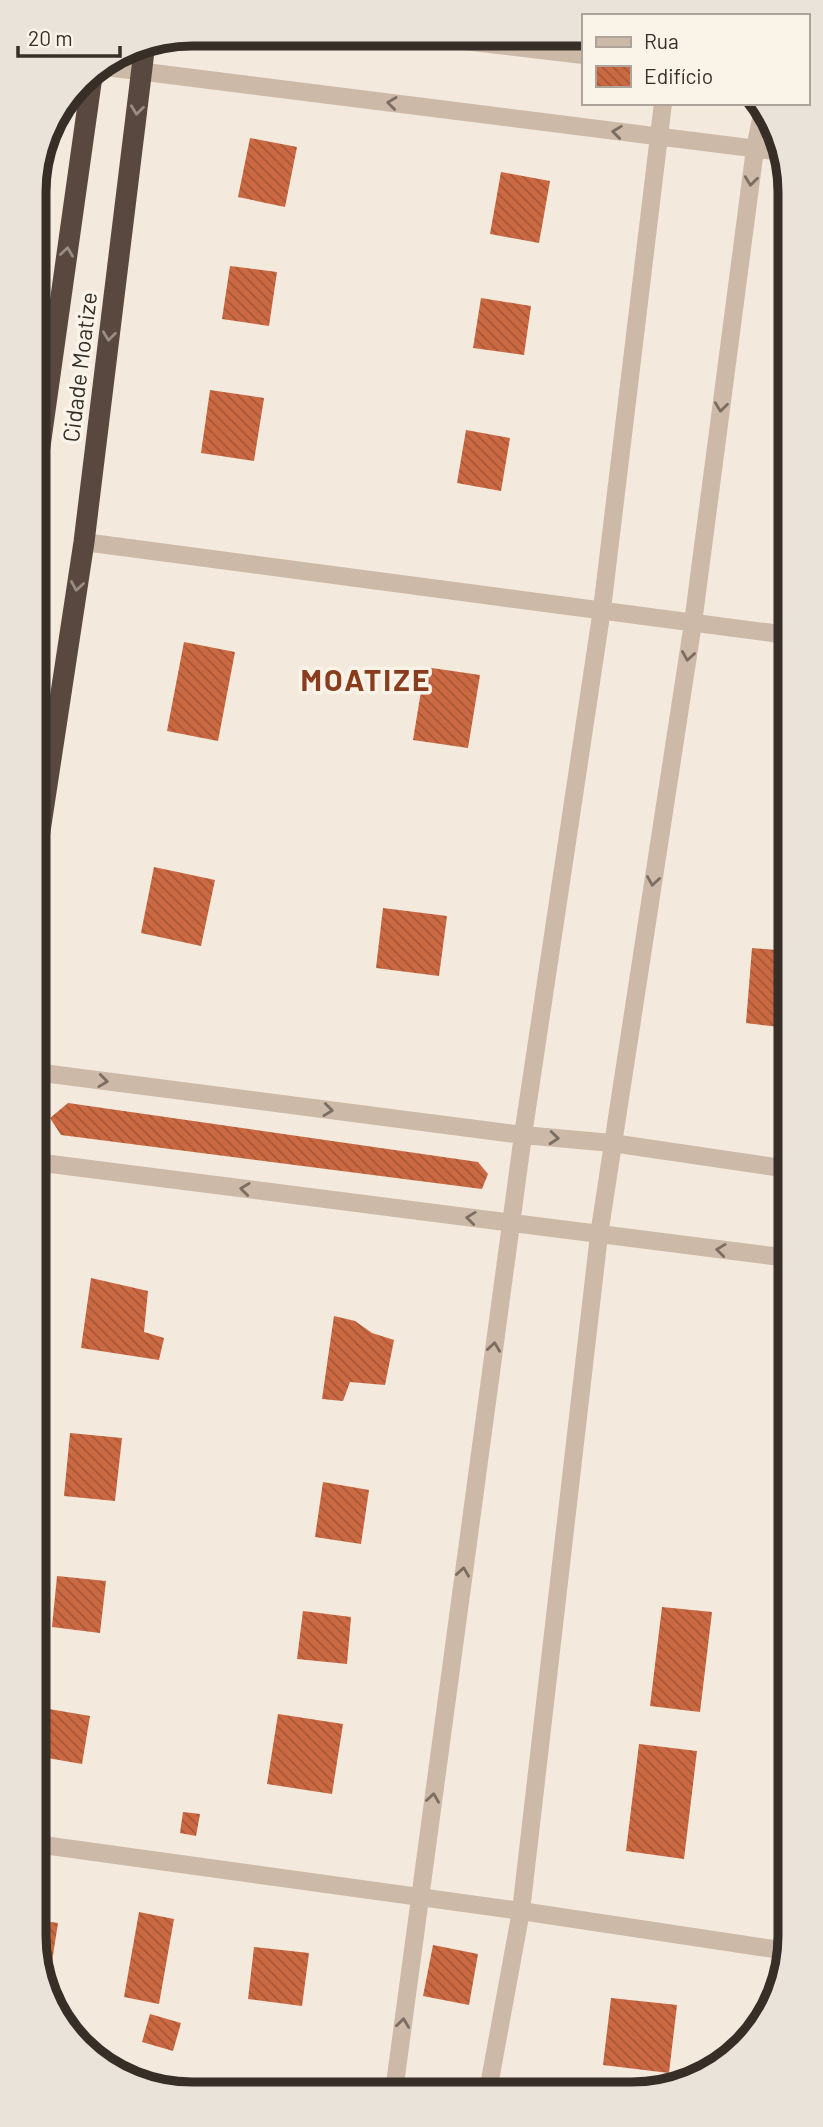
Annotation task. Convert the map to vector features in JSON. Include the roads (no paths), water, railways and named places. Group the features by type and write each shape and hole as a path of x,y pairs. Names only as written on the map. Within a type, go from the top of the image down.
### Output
{"highway":[{"name":"Cidade Moatize","path":"46,791 84,541 144,54"},
{"name":"Cidade Moatize","path":"46,404 91,86"}],"street":[{"path":"506,46 582,55"},
{"path":"115,68 772,151"},
{"path":"395,2082 523,1135 602,609 663,105"},
{"path":"490,2082 521,1911 599,1235 693,623 760,123"},
{"path":"84,541 778,634"},
{"path":"46,1073 523,1135 612,1143 777,1167"},
{"path":"46,1162 777,1257"},
{"path":"46,1845 419,1896 777,1949"}],"district":[{"name":"MOATIZE","path":"366,679"}]}
